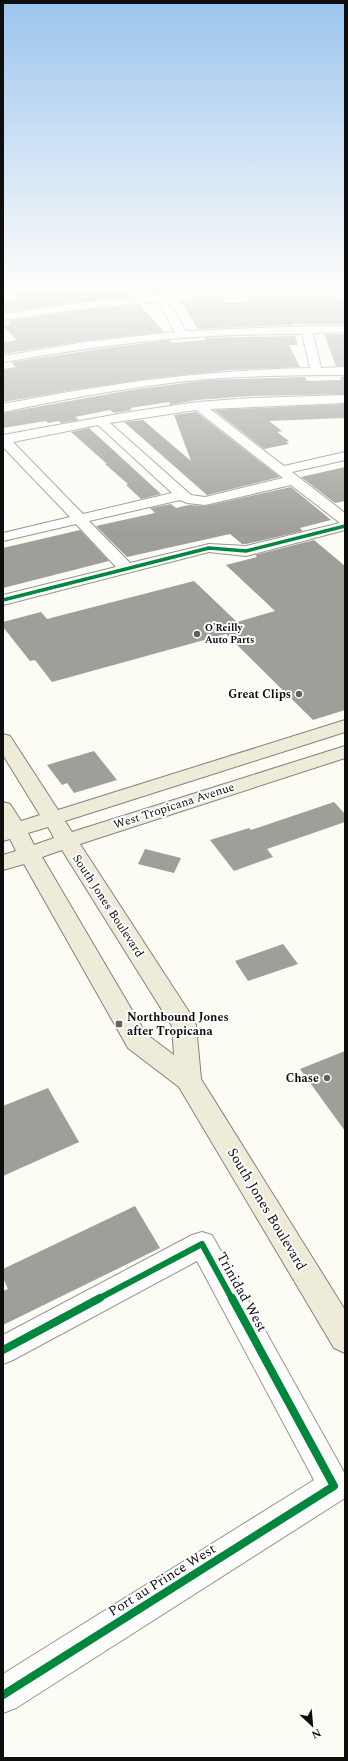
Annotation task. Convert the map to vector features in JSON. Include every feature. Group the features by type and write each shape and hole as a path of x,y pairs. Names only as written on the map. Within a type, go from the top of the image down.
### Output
{"main road":[{"name":"West Tropicana Avenue","path":"9,832 345,726"},
{"name":"South Jones Boulevard","path":"3,740 51,818 184,1025 188,1080"},
{"name":"West Tropicana Avenue","path":"3,863 29,853 345,752"},
{"name":"South Jones Boulevard","path":"3,809 9,832 29,853 137,1041 188,1080 345,1338"}],"street":[{"path":"3,408 111,388 186,378 250,373 345,371"},
{"path":"3,440 101,421 199,406 236,402 345,399"},
{"path":"199,406 345,520"},
{"path":"101,421 187,499 205,501 294,480"},
{"path":"3,440 80,519 126,569"},
{"path":"282,470 345,456"},
{"path":"3,537 182,495"},
{"path":"3,600 210,548 246,551 345,526"},
{"name":"Trinidad West","path":"3,1350 202,1244 334,1486"},
{"name":"Port au Prince West","path":"3,1696 334,1486"}],"building":[{"path":"3,369 250,369 155,378 3,402"},
{"path":"345,376 345,394 252,396 197,400 170,405 169,402 130,408 132,410 114,413 110,410 75,417 79,420 61,423 59,421 48,423 46,421 3,428 3,413 131,390 208,380 305,377 307,381 341,380 340,377"},
{"path":"345,404 345,418 269,421 282,431 277,432 289,441 286,442 289,444 264,449 214,410"},
{"path":"196,412 280,477 207,495 124,422 143,420 191,461 174,415"},
{"path":"89,428 161,494 141,499 126,485 128,484 71,432"},
{"path":"345,467 345,501 335,503 301,477"},
{"path":"291,487 331,520 300,528 303,531 246,544 242,544 230,534 127,557 96,526 155,513 150,508 171,504 176,508 189,505 205,506"},
{"path":"80,530 109,561 3,588 3,548"},
{"path":"314,540 345,566 345,710 313,720 226,634 52,682 35,660 30,661 3,627 3,622 41,612 47,619 194,581 237,622 275,611 226,565 257,557 255,555"},
{"path":"94,751 117,780 74,793 67,783 62,785 47,765"},
{"path":"334,802 345,814 345,822 267,849 273,857 234,871 210,840 249,828 251,830"},
{"path":"145,849 181,858 174,873 138,864"},
{"path":"283,944 298,964 248,981 235,961"},
{"path":"345,1051 345,1131 300,1069"},
{"path":"48,1088 79,1142 3,1176 3,1106"},
{"path":"135,1206 160,1248 3,1325 3,1291 8,1289 3,1278 3,1269"}],"cycle path":[{"path":"3,600 209,548 224,548 246,551 345,526"},
{"path":"3,1350 202,1244 334,1486 3,1695"}],"place":[{"name":"O'Reilly Auto Parts","path":"197,634"},
{"name":"Great Clips","path":"299,694"},
{"name":"Northbound Jones after Tropicana","path":"119,1024"},
{"name":"Chase","path":"327,1078"}]}
